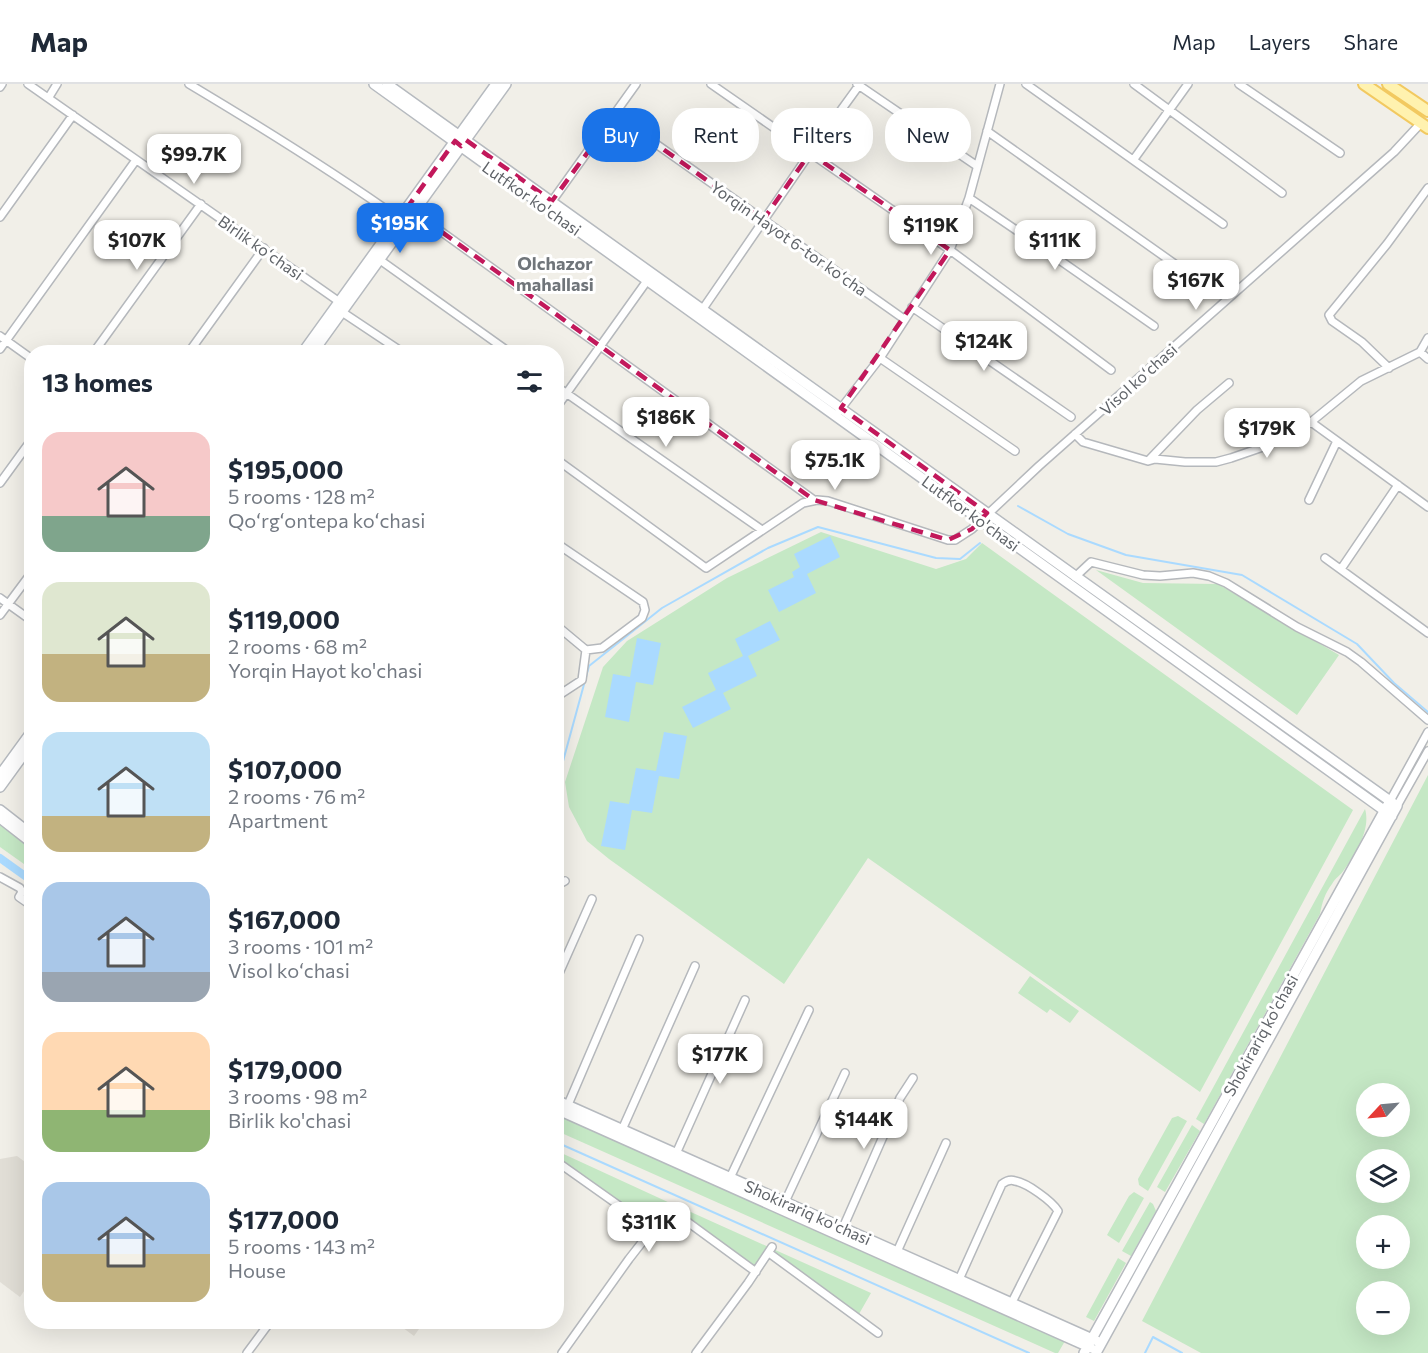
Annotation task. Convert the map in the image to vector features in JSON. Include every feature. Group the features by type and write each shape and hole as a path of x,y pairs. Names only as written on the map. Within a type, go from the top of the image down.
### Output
{"main road":[{"name":"Lutfkor ko'chasi","path":"374,84 460,141 838,412 1388,813"},
{"name":"Lutfkor ko'chasi","path":"387,84 460,141"},
{"path":"309,345 380,260 403,221 414,212 496,84"},
{"path":"318,345 460,141 506,84"},
{"path":"1364,84 1425,125"},
{"path":"1388,84 1428,111"},
{"name":"Lutfkor ko'chasi","path":"984,517 1076,577 1393,804"},
{"path":"0,775 24,742"},
{"path":"0,787 24,754"},
{"name":"Shokirariq ko'chasi","path":"1088,1346 1393,804"},
{"path":"0,810 24,828"},
{"name":"Shokirariq ko'chasi","path":"564,1109 957,1283 1098,1349 1388,813"},
{"path":"0,818 24,829"}],"street":[{"name":"Birlik koʻchasi","path":"28,84 264,248 393,345"},
{"path":"49,97 57,84"},
{"path":"189,84 263,128 403,221"},
{"path":"620,108 636,84"},
{"path":"711,84 771,126"},
{"path":"838,412 880,358 950,250 969,198 998,84"},
{"path":"1026,84 1223,224"},
{"path":"1134,84 1282,193"},
{"path":"1134,159 1188,84"},
{"path":"1239,84 1340,153"},
{"path":"842,108 859,85 977,166"},
{"path":"0,217 73,115"},
{"name":"Visol koʻchasi","path":"814,500 828,501 948,540 960,537 1425,125"},
{"path":"987,131 1196,279"},
{"name":"Yorqin Hayot 6-tor koʻcha","path":"660,147 904,319"},
{"path":"0,350 3,338 136,160"},
{"path":"550,205 582,161"},
{"path":"700,313 804,162"},
{"path":"823,162 950,250 1111,370"},
{"path":"1389,368 1362,342 1332,321 1329,315 1382,251 1428,188"},
{"path":"969,198 1154,326"},
{"path":"99,345 201,204"},
{"path":"414,212 814,500"},
{"path":"194,345 264,248"},
{"path":"380,260 499,345"},
{"path":"564,397 650,277"},
{"path":"912,307 1071,417"},
{"path":"3,338 24,353"},
{"path":"1075,434 1083,442 1148,461 1155,459 1201,463 1231,458 1263,447 1311,422 1360,381 1419,352 1428,338"},
{"path":"1419,352 1428,359"},
{"path":"880,358 1015,451"},
{"path":"1148,461 1190,417 1229,383"},
{"path":"564,391 762,530"},
{"path":"1311,422 1428,507"},
{"path":"1309,500 1337,441"},
{"path":"0,483 24,450"},
{"path":"564,465 706,568 803,503 814,500"},
{"path":"1341,569 1398,485"},
{"path":"564,548 643,602 645,610 642,618 602,648 586,650 564,632"},
{"path":"1325,558 1428,633"},
{"path":"1076,577 1091,562 1143,575 1193,573 1209,576 1226,583 1297,627 1347,652 1362,662 1428,720"},
{"path":"0,615 24,583"},
{"path":"0,598 24,615"},
{"path":"564,692 582,680 586,650"},
{"name":"Shokirariq ko'chasi","path":"1393,804 1428,732"},
{"name":"Shokirariq ko'chasi","path":"1393,804 1428,751"},
{"path":"0,877 20,888 22,892 19,897 24,900"},
{"path":"564,962 592,899"},
{"path":"564,1107 639,939"},
{"path":"621,1133 695,966"},
{"path":"675,1157 745,1000"},
{"path":"728,1181 809,1010"},
{"path":"783,1206 844,1073"},
{"path":"842,1232 900,1098 913,1078"},
{"path":"895,1256 946,1143"},
{"path":"564,1167 652,1229"},
{"path":"957,1283 1002,1184 1009,1180 1016,1180 1049,1201 1058,1211 1010,1307"},
{"path":"562,1353 665,1213 674,1212 756,1272"},
{"path":"696,1353 770,1250 878,1333"},
{"path":"247,1353 265,1329"}],"highlighted area":[{"path":"615,115 763,220 810,153 950,250 841,408 987,513 972,529 948,540 814,500 414,212 406,223 399,219 455,141 461,146 466,140 552,201"}],"shaded area":[{"path":"17,1156 24,1161 24,1291 20,1297 0,1282 0,1159"},
{"path":"404,1329 419,1329 414,1336"}],"green space":[{"path":"821,532 936,569 966,559 982,543 1353,810 1200,1092 868,858 784,984 587,841 569,807 565,782 603,667 627,641 727,578"},
{"path":"1096,570 1143,583 1218,584 1339,655 1297,715"},
{"path":"1428,775 1428,1353 1201,1353 1142,1321"},
{"path":"1365,809 1366,825 1358,849 1327,891 1320,914 1204,1124 1196,1119"},
{"path":"0,825 24,844 24,864 0,847"},
{"path":"1030,976 1079,1011 1070,1023 1050,1009 1047,1013 1018,993"},
{"path":"1178,1116 1187,1121 1148,1191 1139,1185 1138,1179 1172,1118"},
{"path":"564,1118 1065,1341 1058,1353 564,1134"},
{"path":"1192,1125 1200,1131 1165,1192 1157,1187"},
{"path":"564,1154 670,1203 666,1203 654,1221 644,1220 564,1161"},
{"path":"1134,1192 1144,1198 1119,1243 1107,1235 1129,1196"},
{"path":"1150,1202 1156,1211 1131,1256 1122,1251"},
{"path":"673,1204 871,1293 859,1314 769,1248 756,1265 749,1264 671,1206"},
{"path":"1118,1258 1126,1263 1094,1321 1086,1317"}],"water":[{"path":"830,536 840,557 807,574 816,593 779,612 768,590 794,577 792,572 800,567 794,554"},
{"path":"770,621 780,640 748,656 757,676 723,693 731,709 693,728 682,707 716,690 708,673 743,656 735,639"},
{"path":"637,638 661,643 653,685 636,682 629,722 605,717 613,674 630,677"},
{"path":"664,732 687,736 679,779 659,776 652,813 632,810 625,850 601,846 610,801 629,804 636,768 656,771"}],"waterway":[{"path":"1018,506 1068,534 1126,555 1242,575 1357,644 1394,683 1428,712"},
{"path":"564,758 589,666 662,608 768,548 818,527 936,558 960,559 980,543"},
{"path":"0,858 24,875"},
{"path":"564,1146 1029,1353"},
{"path":"1145,1353 1153,1337 1182,1353"}],"district":[{"name":"Olchazor mahallasi","path":"555,273"}]}
